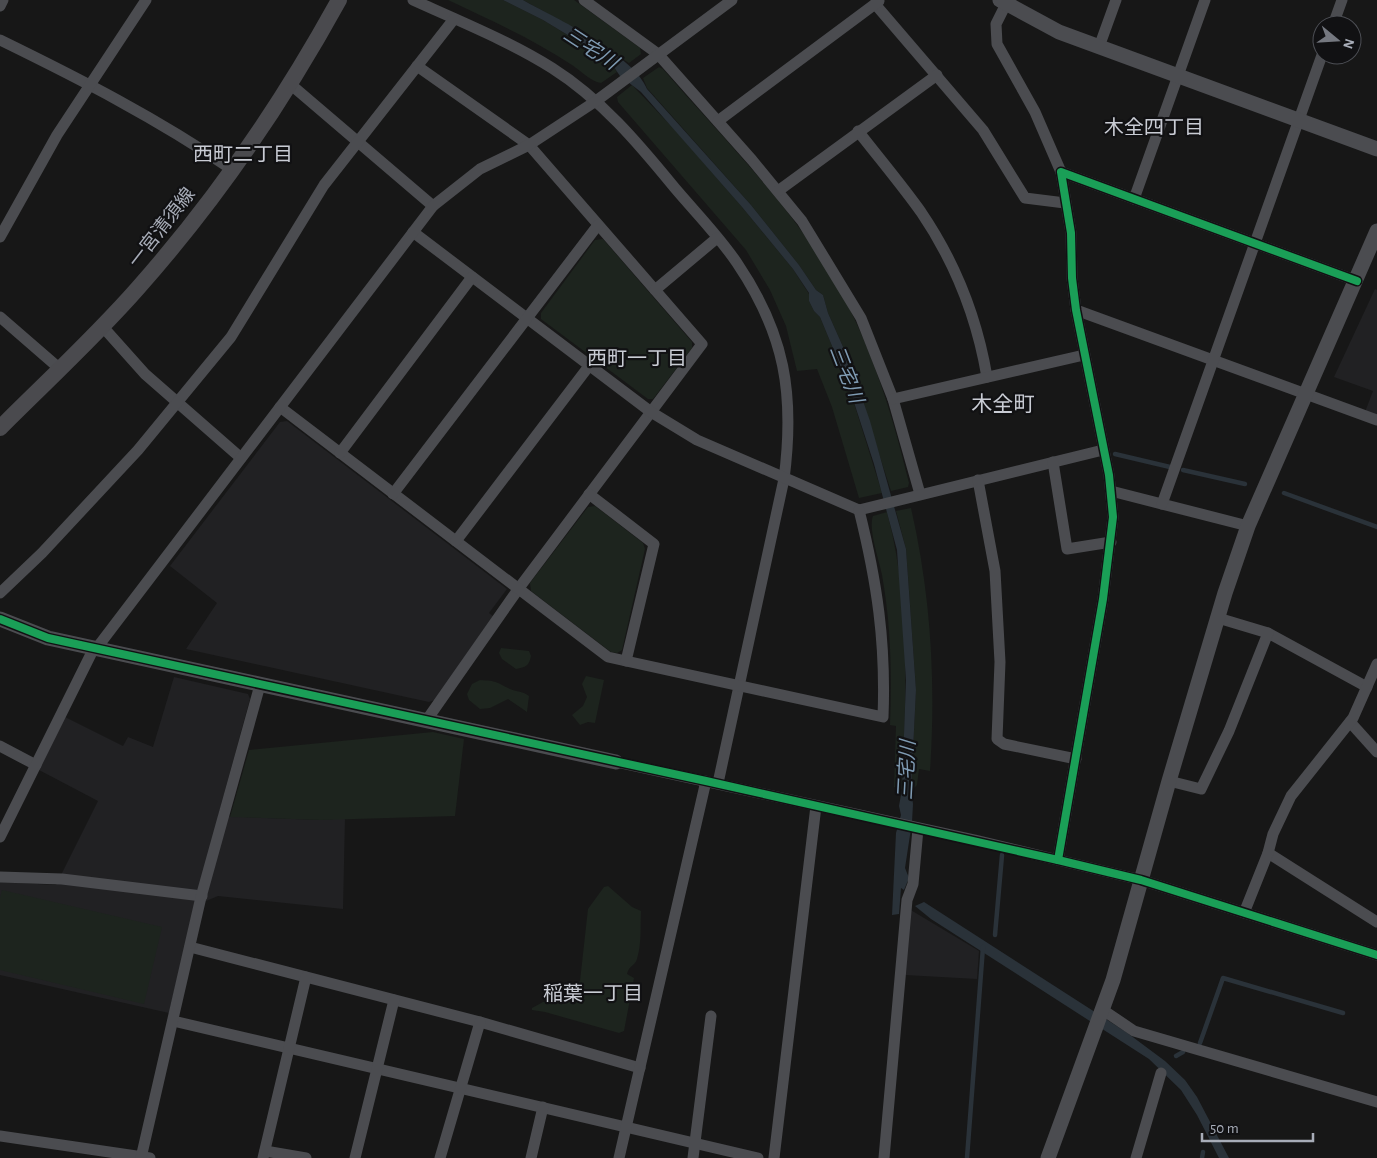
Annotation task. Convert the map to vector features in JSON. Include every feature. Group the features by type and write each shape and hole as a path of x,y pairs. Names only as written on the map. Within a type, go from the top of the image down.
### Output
{"main road":[{"name":"一宮清須線","path":"0,428 103,327 165,256 232,169 289,83 339,0"}],"street":[{"path":"0,6 3,0"},
{"path":"0,237 58,135 146,0"},
{"path":"413,0 552,68 596,101 639,144 736,261 760,300 777,341 789,403 788,446 784,478 718,783"},
{"path":"584,0 654,58 718,121 802,221 861,318 893,400 920,494"},
{"path":"0,837 95,649 434,206 480,169 529,145 596,101 732,0"},
{"path":"1099,47 1116,0"},
{"path":"1134,199 1205,0"},
{"path":"1337,15 1342,0"},
{"path":"718,121 878,2 983,130 1025,198 1065,203"},
{"path":"1058,860 1111,542 1111,491 1076,310 1072,278 1070,233 1061,172 1035,112 998,44 996,24 1003,2 1059,32 1377,149"},
{"path":"0,593 42,553 138,450 231,337 324,185 454,19"},
{"path":"0,40 91,84 179,133 232,169"},
{"path":"1162,504 1318,65"},
{"path":"417,66 529,145 702,344 519,588 426,721"},
{"path":"778,191 937,75"},
{"path":"289,83 434,206"},
{"path":"858,131 921,213 949,259 968,303 982,348 987,377"},
{"path":"1061,172 1357,281"},
{"path":"393,494 598,225"},
{"path":"1048,1158 1103,1011 1168,781 1248,526 1273,465 1357,281 1377,231"},
{"path":"413,232 651,412 697,440 862,509 1103,450"},
{"path":"655,290 717,238"},
{"path":"340,453 472,277"},
{"path":"1076,310 1377,420"},
{"path":"0,317 60,369"},
{"path":"103,327 145,374 241,458"},
{"path":"893,400 1084,355"},
{"path":"456,541 589,366"},
{"path":"280,407 608,657 883,717 882,630 874,569 862,509"},
{"path":"1053,462 1067,548 1111,542"},
{"path":"978,480 995,571 1000,662 997,739 1004,744 1076,759"},
{"path":"1111,491 1248,526"},
{"path":"589,494 654,544 626,661"},
{"path":"1218,618 1268,633 1367,687"},
{"path":"0,619 48,638 95,649 706,780 1141,880 1377,955"},
{"path":"1168,781 1201,789 1229,731 1268,633"},
{"path":"1244,913 1268,853 1273,834 1292,796 1350,722 1377,664"},
{"path":"0,1136 144,1158 202,896 260,684"},
{"path":"1350,722 1377,752"},
{"path":"0,746 36,765"},
{"path":"619,1158 706,780"},
{"path":"774,1158 816,806"},
{"path":"884,1158 907,900 913,884 918,829"},
{"path":"1268,853 1377,922"},
{"path":"0,877 62,879 202,896"},
{"path":"190,947 480,1022 640,1068"},
{"path":"306,977 264,1155 306,1158"},
{"path":"355,1158 394,1000"},
{"path":"1103,1011 1134,1031 1377,1102"},
{"path":"693,1158 712,1016"},
{"path":"173,1022 758,1158"},
{"path":"440,1158 480,1022"},
{"path":"1136,1158 1161,1073"},
{"path":"531,1158 543,1107"}],"shaded area":[{"path":"448,0 503,0 543,20 609,60 617,72 601,83 597,82 542,47"},
{"path":"523,0 574,0 640,48 641,54 629,63"},
{"path":"659,67 663,69 759,177 804,234 824,263 842,294 873,363 896,434 909,483 908,487 891,491 848,358 828,313 823,295 816,290 799,265 751,205 647,88 643,78"},
{"path":"632,85 676,131 742,207 793,269 809,294 809,301 814,311 820,317 849,387 882,493 859,498 832,407 817,369 797,371 786,326 770,290 746,250 618,102 617,97"},
{"path":"603,239 692,342 692,348 653,399 648,399 541,319 541,313 595,240"},
{"path":"1375,289 1377,290 1377,416 1365,412 1373,391 1334,377"},
{"path":"287,421 507,589 489,613 493,616 435,700 429,702 186,649 217,603 170,566 280,422"},
{"path":"595,506 643,543 645,549 622,650 617,653 611,652 531,591 530,583 588,507"},
{"path":"911,508 918,541 927,606 932,671 932,737 930,771 919,769 917,785 911,791 916,690 906,549 896,511"},
{"path":"887,512 900,580 905,649 902,789 894,787 896,726 890,725 891,668 889,631 882,575 872,529 873,516"},
{"path":"501,648 529,651 531,656 528,664 525,667 516,669 502,659 499,653"},
{"path":"586,676 604,680 595,723 588,722 580,725 572,715 583,706 587,697 582,684"},
{"path":"174,677 248,694 250,699 218,816 321,820 345,818 343,909 218,896 194,906 169,1013 0,975 0,882 56,885 98,801 39,770 65,717 123,746 128,737 153,747"},
{"path":"480,680 496,682 527,694 529,696 527,712 508,699 490,708 480,709 469,700 467,694 472,684"},
{"path":"433,732 464,739 455,816 321,820 230,817 249,750"},
{"path":"608,886 632,907 641,911 639,953 627,974 634,978 624,1031 619,1033 532,1010 532,1008 543,1002 564,1000 580,981 588,909 604,887"},
{"path":"2,890 162,927 144,1004 0,970 0,898"},
{"path":"909,909 979,951 977,979 905,975"}],"water":[{"name":"三宅川","path":"503,0 523,0 596,40 628,64 640,77 647,89 751,205 799,265 816,290 823,295 828,313 848,358 870,421 906,549 916,690 911,791 913,804 912,822 905,868 909,878 904,890 901,888 899,914 892,915 896,833 901,815 899,806 902,789 906,680 897,550 874,464 849,387 820,317 814,311 809,301 809,293 793,269 742,207 641,92 620,76 609,60 543,20"},
{"path":"924,902 1126,1032 1165,1061 1185,1080 1197,1097 1229,1158 1219,1158 1197,1115 1181,1090 1149,1059 931,919 915,906"}],"waterway":[{"path":"1115,454 1170,467"},
{"path":"1183,470 1245,484"},
{"path":"1284,493 1377,527"},
{"path":"995,935 1002,855"},
{"path":"967,1158 983,947"},
{"path":"1200,1043 1223,978 1343,1013"},
{"path":"1176,1056 1183,1052"},
{"path":"1202,1158 1203,1152"}],"cycle path":[{"path":"1058,860 1103,599 1113,517 1109,475 1076,310 1072,278 1071,233 1061,172 1357,281"},
{"path":"0,619 48,638 706,781 1141,880 1377,955"}],"district":[{"name":"木全四丁目","path":"1154,127"},
{"name":"西町二丁目","path":"243,154"},
{"name":"西町一丁目","path":"637,358"},
{"name":"木全町","path":"1003,404"},
{"name":"稲葉一丁目","path":"593,993"}]}
